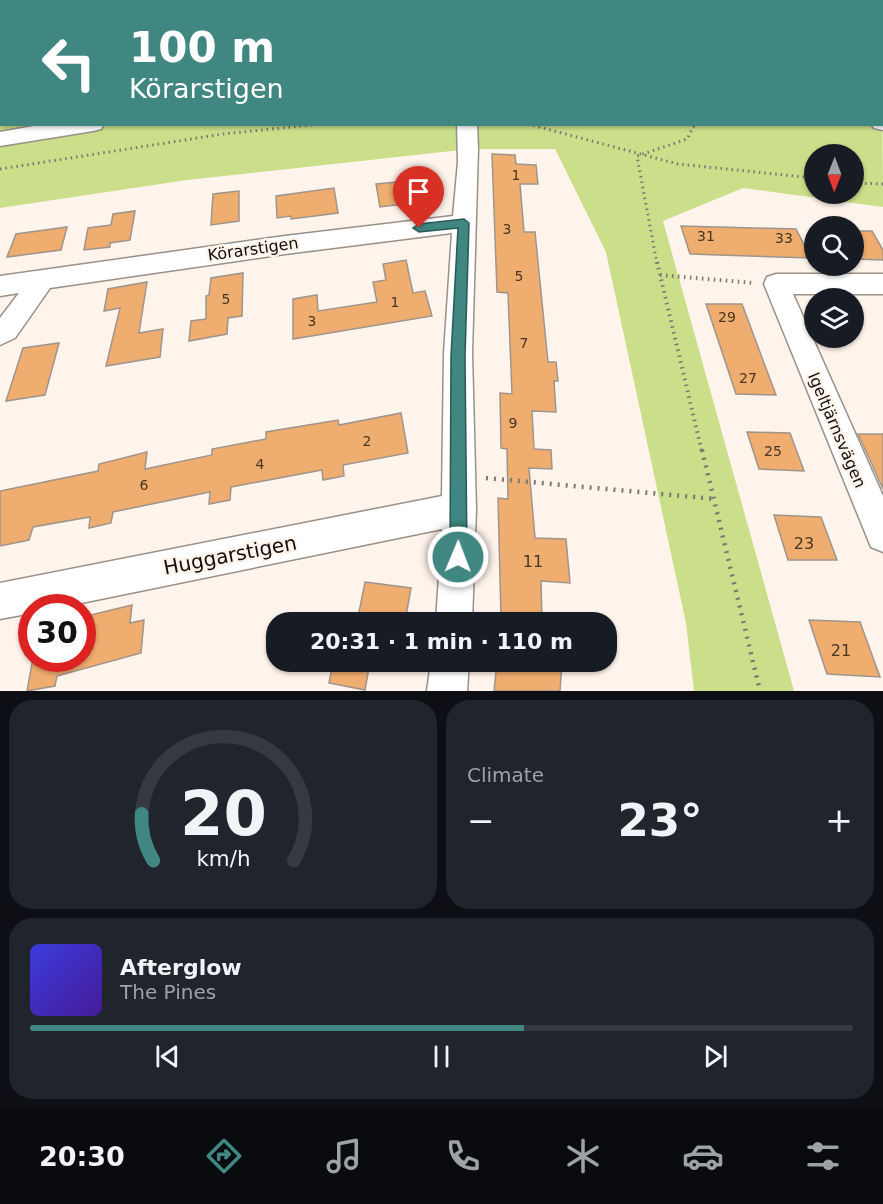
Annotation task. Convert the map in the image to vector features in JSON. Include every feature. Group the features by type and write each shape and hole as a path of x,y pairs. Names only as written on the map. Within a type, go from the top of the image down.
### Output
{"street":[{"path":"0,139 81,126"},
{"path":"455,612 460,509 458,356 470,149 467,126"},
{"name":"Körarstigen","path":"0,286 285,245 464,223"},
{"path":"0,334 6,330 44,279"},
{"path":"776,284 883,284"},
{"name":"Igeltjärnsvägen","path":"776,284 879,518"},
{"name":"Huggarstigen","path":"0,601 460,509"},
{"path":"447,691 449,672"}],"path":[{"path":"0,169 223,134 301,126"},
{"path":"536,126 637,156 681,164 804,177"},
{"path":"637,156 687,139 694,126"},
{"path":"637,156 660,275 716,499 760,691"},
{"path":"864,183 883,184"},
{"path":"660,275 776,284"},
{"path":"459,476 716,499"}],"green space":[{"path":"0,126 882,126 883,207 861,204 864,204 864,144 804,144 804,196 743,188 663,221 794,691 694,691 686,623 606,252 555,149 470,149 187,180 0,208"}],"building":[{"path":"492,154 515,155 516,164 536,165 538,184 520,184 524,232 535,232 548,362 556,362 558,381 554,381 556,412 532,411 534,449 551,450 552,469 529,468 535,538 566,539 570,583 541,581 542,612 501,612 498,498 508,499 507,449 501,448 500,393 512,394 508,293 497,292"},
{"path":"397,182 403,204 380,207 376,184"},
{"path":"334,188 338,213 291,219 291,216 277,218 276,196"},
{"path":"239,191 239,221 211,225 213,194"},
{"path":"135,211 130,240 110,243 110,247 84,250 88,228 111,225 113,214"},
{"path":"681,226 796,229 804,244 804,258 690,254"},
{"path":"67,227 61,250 7,257 16,234"},
{"path":"864,231 872,231 883,250 883,260 864,259"},
{"path":"406,260 413,293 425,291 432,316 293,339 293,299 317,295 318,311 377,302 373,282 386,280 383,264"},
{"path":"243,273 242,316 228,318 227,334 189,341 191,321 206,319 206,296 209,295 211,278"},
{"path":"147,282 139,333 163,329 160,357 106,366 120,308 104,311 108,289"},
{"path":"706,304 742,304 776,395 736,394"},
{"path":"59,343 45,395 6,401 23,348"},
{"path":"401,413 408,453 343,465 344,476 323,480 322,470 231,487 230,500 209,504 210,492 113,512 111,523 89,528 90,517 33,527 29,540 0,546 0,491 98,471 99,464 147,452 145,469 212,455 212,449 266,439 266,432 338,420 339,425"},
{"path":"747,432 790,433 804,471 759,469"},
{"path":"858,434 883,434 883,489 870,460"},
{"path":"774,515 821,517 837,560 788,560"},
{"path":"365,582 411,588 407,612 359,612"},
{"path":"132,605 130,623 144,620 141,653 96,665 96,614"},
{"path":"809,620 860,622 880,677 827,674"},
{"path":"30,672 72,672 57,676 55,686 27,691"},
{"path":"331,672 368,672 365,690 329,683"},
{"path":"496,672 561,672 560,691 494,691"}],"route":[{"path":"419,228 464,223 458,356 460,509 458,557"}]}
